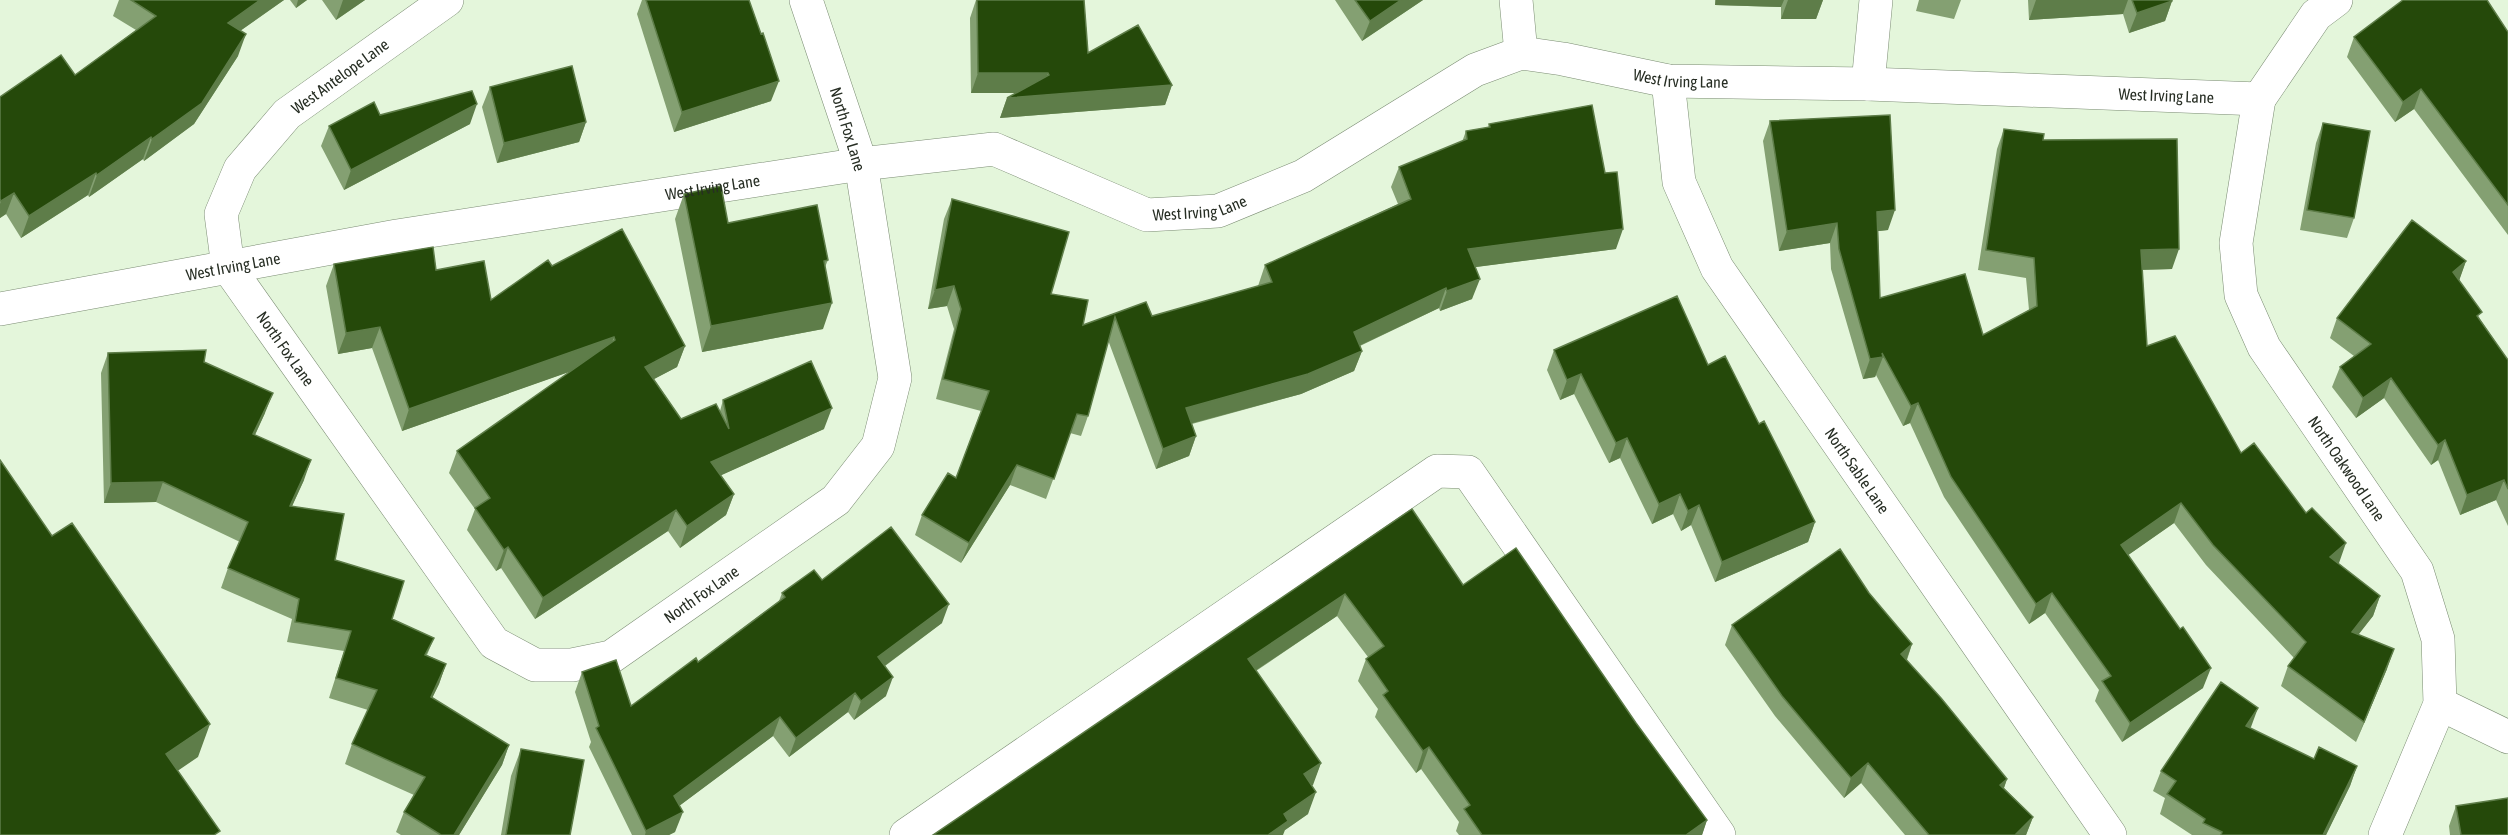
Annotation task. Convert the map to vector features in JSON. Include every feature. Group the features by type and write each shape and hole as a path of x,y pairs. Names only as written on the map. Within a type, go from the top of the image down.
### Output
{"street":[{"name":"West Antelope Lane","path":"228,267 221,214 240,170 288,114 447,0"},
{"name":"North Fox Lane","path":"228,267 494,643 535,665 572,665 611,657 836,500 878,446 895,378 861,164 806,0"},
{"path":"1516,0 1521,53"},
{"path":"1868,84 1876,0"},
{"path":"2259,99 2316,15 2336,0"},
{"name":"West Irving Lane","path":"0,309 397,236 861,164 994,149 1146,214 1218,211 1303,176 1475,70 1521,53 1563,59 1668,81 1868,84 2259,99"},
{"name":"North Sable Lane","path":"1668,81 1679,182 1717,268 2110,835"},
{"name":"North Oakwood Lane","path":"2259,99 2236,243 2241,295 2264,347 2417,571 2438,639 2440,704 2385,835"},
{"path":"906,835 1437,471 1468,472 1719,835"},
{"path":"2440,704 2508,737"}],"building":[{"path":"131,0 260,0 228,23 246,34 202,103 97,175 96,173 29,216 14,193 1,201 0,97 61,55 75,75 156,16"},
{"path":"646,0 749,0 779,81 682,112"},
{"path":"977,0 1084,0 1088,53 1138,25 1172,85 1007,98 1049,75 1048,73 978,73"},
{"path":"1355,0 1401,0 1370,21"},
{"path":"2132,0 2172,0 2172,1 2137,13"},
{"path":"2403,0 2487,0 2508,32 2508,205 2421,89 2403,102 2354,37"},
{"path":"572,66 586,122 504,143 490,87"},
{"path":"472,91 477,104 351,170 329,126 374,102 380,115"},
{"path":"1592,105 1605,173 1617,172 1623,229 1468,249 1480,279 1447,291 1446,288 1354,332 1362,351 1308,374 1186,408 1196,436 1163,449 1115,317 1088,416 1077,414 1054,479 1017,465 969,543 922,515 948,473 956,478 989,391 943,379 961,309 954,286 935,290 952,199 1069,232 1051,294 1088,300 1083,325 1146,302 1152,316 1272,282 1265,265 1411,199 1399,167 1467,139 1466,131 1490,127 1489,124"},
{"path":"1890,115 1895,210 1877,212 1880,298 1965,274 1983,335 2037,306 2034,258 1986,250 2004,129 2044,134 2043,140 2177,139 2179,249 2141,250 2147,346 2175,336 2241,453 2254,443 2306,513 2312,508 2346,543 2330,557 2380,596 2352,632 2394,649 2364,722 2288,666 2306,642 2213,545 2181,503 2121,545 2180,629 2183,627 2211,668 2130,723 2102,681 2111,676 2052,593 2036,604 1951,477 1918,403 1911,406 1882,353 1883,357 1870,359 1839,249 1837,223 1787,231 1770,121"},
{"path":"2323,123 2370,131 2354,218 2307,210"},
{"path":"721,186 728,223 817,205 828,260 824,261 832,303 711,326 684,194"},
{"path":"2412,220 2466,261 2453,272 2482,312 2477,316 2508,360 2508,489 2504,480 2467,495 2445,440 2438,445 2391,378 2363,398 2340,367 2371,344 2337,318"},
{"path":"622,229 685,346 645,367 681,419 716,404 729,429 723,400 811,361 832,408 711,462 734,494 687,526 676,510 543,598 508,547 504,550 475,508 490,498 457,451 615,340 614,337 409,409 380,327 346,333 334,264 433,247 436,270 484,261 491,300 548,260 552,266"},
{"path":"1677,296 1708,365 1725,356 1759,424 1764,421 1815,522 1722,562 1699,505 1688,511 1680,494 1659,504 1627,438 1616,443 1581,374 1567,380 1554,350"},
{"path":"206,350 204,362 273,393 253,434 311,460 290,506 344,514 335,560 404,581 392,619 434,638 425,655 446,664 431,697 509,745 454,835 441,835 404,812 425,777 352,744 377,690 336,678 351,631 295,622 299,599 228,568 248,522 163,482 111,483 108,353"},
{"path":"0,460 52,536 72,523 210,724 166,754 220,831 214,835 0,835"},
{"path":"1412,509 1463,585 1516,548 1636,723 1707,820 1686,835 1482,835 1464,809 1470,805 1429,747 1423,751 1383,695 1388,691 1366,659 1384,646 1345,594 1248,659 1321,763 1304,774 1316,792 1284,814 1288,821 1268,835 933,835"},
{"path":"891,527 949,604 878,657 893,677 861,701 855,693 796,738 780,717 674,796 683,812 646,831 596,728 599,726 582,672 616,660 631,706 696,658 698,662 785,597 782,593 814,570 822,580"},
{"path":"1840,549 1869,593 1912,644 1901,654 1941,698 2007,779 2000,785 2033,817 2015,835 1929,835 1868,763 1851,778 1782,696 1732,625"},
{"path":"2221,682 2258,708 2246,726 2314,759 2319,747 2357,766 2323,835 2221,835 2222,832 2203,823 2205,819 2167,794 2176,781 2161,771"},
{"path":"521,749 584,760 570,835 506,835"},
{"path":"2508,798 2508,835 2461,835 2456,806"}]}
